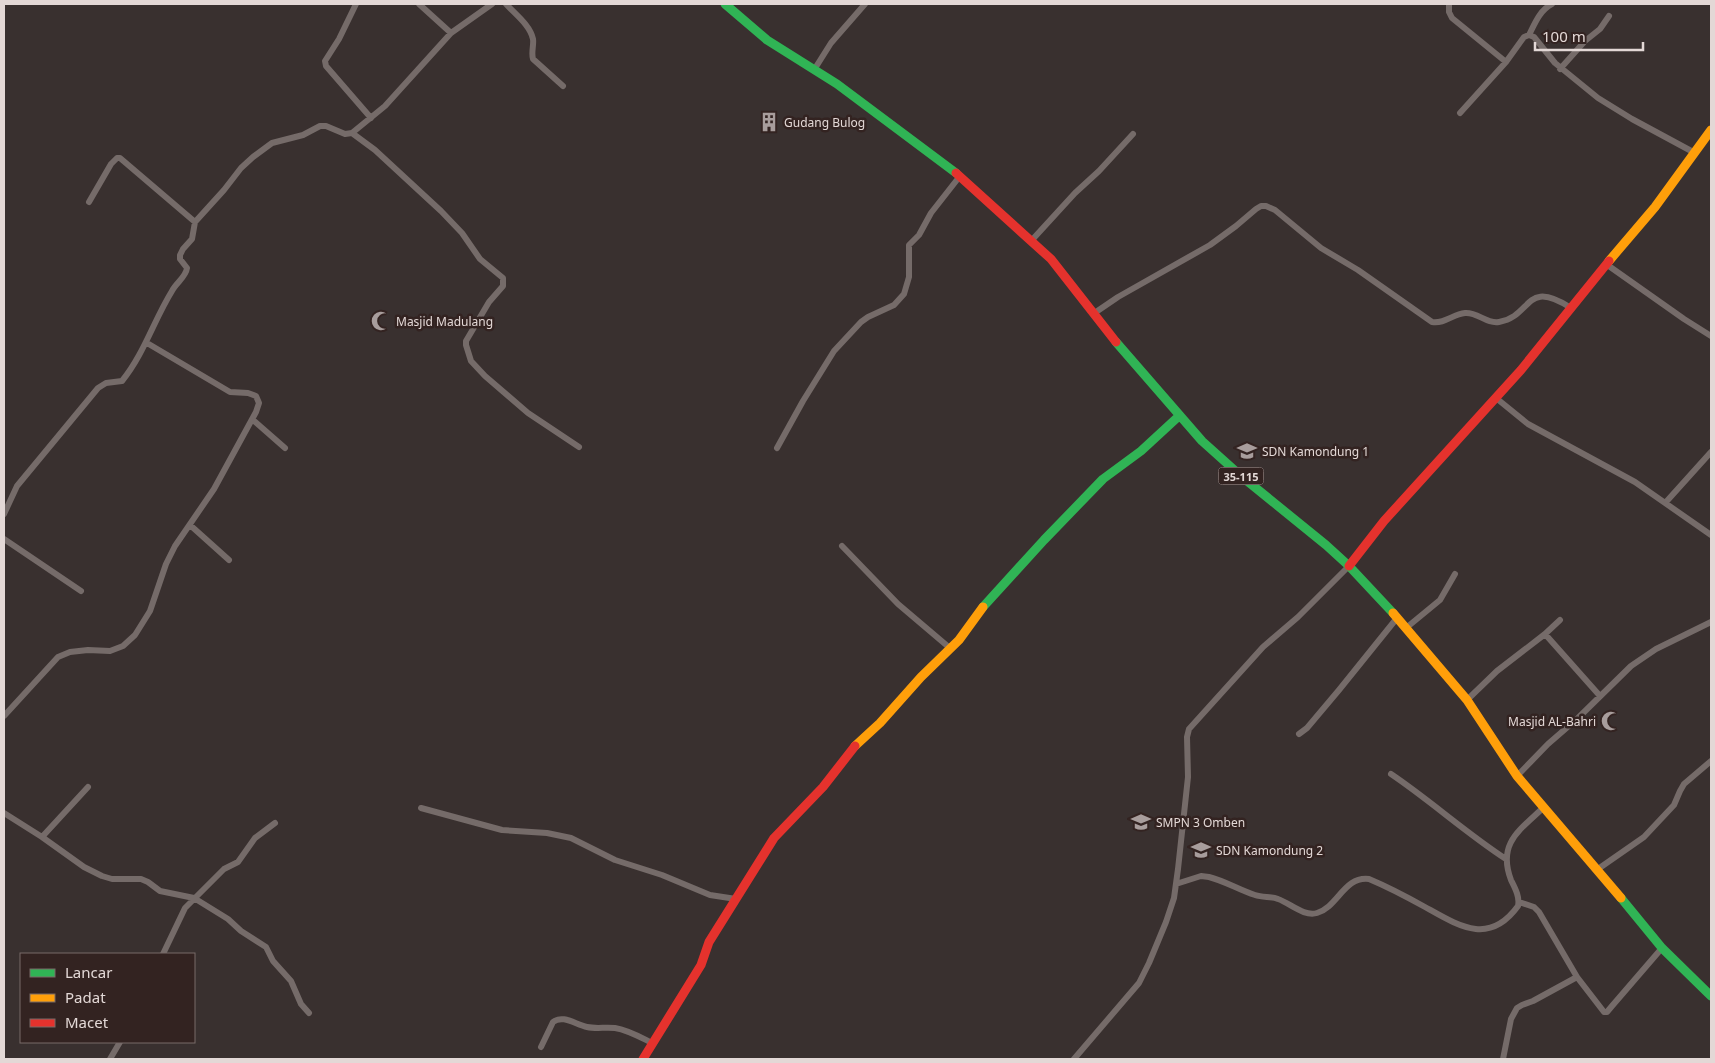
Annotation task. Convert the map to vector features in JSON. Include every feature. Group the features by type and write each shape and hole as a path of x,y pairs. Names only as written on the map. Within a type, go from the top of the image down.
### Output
{"main road":[{"name":"35-115","path":"725,4 767,40 857,98 960,176 1051,259 1071,283 1092,314 1179,416 1227,464 1349,566 1406,628 1467,700 1517,776 1598,869 1662,948 1711,996"},
{"path":"1349,566 1384,521 1521,370 1606,264 1655,207 1711,130"},
{"path":"643,1059 701,965 709,942 766,849 780,830 823,787 857,744 880,724 921,677 951,649 995,593 1095,487 1110,473 1141,451 1179,416"}],"street":[{"path":"356,4 339,39 325,60 326,66 371,118"},
{"path":"419,4 451,34"},
{"path":"4,514 17,486 98,388 106,383 122,380 147,342 157,316 173,288 187,272 187,268 180,259 180,255 192,239 195,222 241,168 268,145 303,135 320,126 326,126 345,134 352,133 385,106 451,34 492,4"},
{"path":"506,4 530,31 533,40 533,59 563,86"},
{"path":"814,70 831,43 865,4"},
{"path":"1449,4 1449,12 1452,18 1506,62"},
{"path":"1460,113 1529,34 1546,6 1552,4"},
{"path":"1560,69 1585,41 1600,29 1609,16"},
{"path":"1529,34 1534,37 1560,69 1622,114 1695,154"},
{"path":"352,133 375,150 451,221 480,259 503,278 503,286 489,302 466,341 472,361 485,376 528,413 579,447"},
{"path":"1032,240 1133,134"},
{"path":"89,202 111,164 117,158 120,158 195,222"},
{"path":"777,448 834,351 861,322 894,305 904,294 909,277 909,245 919,235 931,212 960,176"},
{"path":"1092,314 1118,297 1203,249 1261,206 1275,210 1321,248 1372,279 1432,322 1442,323 1468,313 1475,314 1488,322 1500,322 1515,314 1530,301 1546,296 1558,300 1570,308"},
{"path":"1606,264 1711,336"},
{"path":"4,716 58,658 70,652 88,650 110,651 123,646 135,635 150,611 166,564 175,546 214,489 253,420 259,403 256,396 248,393 230,392 147,342"},
{"path":"1496,398 1528,424 1605,464 1666,502 1711,535"},
{"path":"253,420 285,448"},
{"path":"1666,502 1711,452"},
{"path":"4,495 10,499"},
{"path":"190,525 229,560"},
{"path":"4,539 81,592"},
{"path":"842,546 898,604 951,649"},
{"path":"1074,1059 1124,1002 1144,975 1166,922 1176,884 1188,777 1187,737 1189,729 1263,647 1298,617 1349,566"},
{"path":"1406,628 1440,600 1455,574"},
{"path":"1299,734 1339,690 1397,618"},
{"path":"1467,700 1497,671 1560,620"},
{"path":"1517,776 1619,676 1656,649 1711,622"},
{"path":"1545,634 1600,696"},
{"path":"1598,869 1644,837 1674,805 1684,784 1711,761"},
{"path":"1391,774 1453,819 1482,844 1506,859"},
{"path":"42,837 88,787"},
{"path":"1176,884 1201,876 1209,877 1257,896 1279,899 1311,914 1317,914 1324,910 1350,884 1362,878 1369,879 1463,927 1474,929 1492,927 1510,916 1519,902 1508,871 1506,859 1506,854 1512,840 1544,807"},
{"path":"421,808 502,830 547,832 571,838 615,860 662,875 710,895 736,900"},
{"path":"4,813 84,867 108,878 141,879 160,891 194,898 228,919 241,931 266,947 273,961 292,981 301,1004 309,1013"},
{"path":"163,953 178,919 185,908 224,869 238,862 255,838 275,823"},
{"path":"1519,902 1534,907 1539,912 1577,977 1601,1010 1607,1012 1662,948"},
{"path":"1503,1059 1511,1019 1517,1008 1534,1001 1577,977"},
{"path":"542,1047 556,1019 563,1019 590,1028 624,1030 652,1044"},
{"path":"110,1059 119,1043"}],"traffic: fast":[{"path":"725,4 767,40 837,84 956,173"},
{"path":"1116,342 1202,441 1241,476 1326,545 1349,566 1393,613"},
{"path":"983,607 1103,479 1141,451 1179,416"},
{"path":"1621,898 1662,948 1711,996"}],"traffic: slow":[{"path":"1609,261 1655,207 1711,130"},
{"path":"855,746 880,723 921,677 959,640 983,607"},
{"path":"1393,613 1467,700 1517,776 1621,898"}],"traffic: jam":[{"path":"956,173 1051,259 1116,342"},
{"path":"1349,566 1384,521 1521,370 1609,261"},
{"path":"643,1059 701,965 709,942 774,838 823,787 855,746"}],"place":[{"name":"Gudang Bulog","path":"769,122"},
{"name":"Masjid Madulang","path":"381,321"},
{"name":"SDN Kamondung 1","path":"1247,451"},
{"name":"Masjid AL-Bahri","path":"1611,721"},
{"name":"SMPN 3 Omben","path":"1141,822"},
{"name":"SDN Kamondung 2","path":"1201,850"}]}
